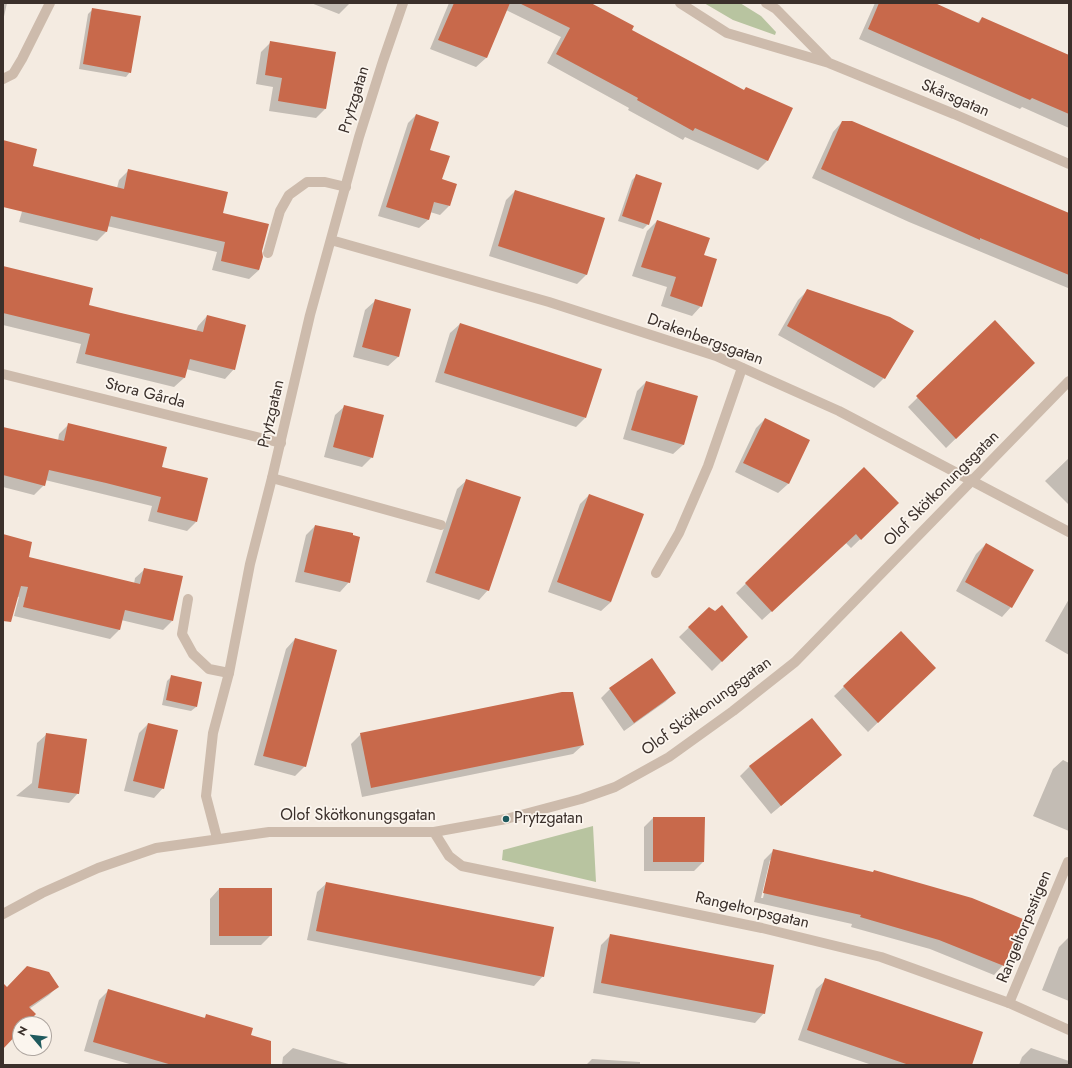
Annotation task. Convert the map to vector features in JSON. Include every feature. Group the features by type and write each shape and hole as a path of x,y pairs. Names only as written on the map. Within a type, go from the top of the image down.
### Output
{"street":[{"path":"3,79 13,74 50,3"},
{"name":"Prytzgatan","path":"217,838 206,796 213,733 228,673 250,564 281,443 310,314 330,240 383,61 403,3"},
{"name":"Skårsgatan","path":"680,3 727,33 829,63 954,114 1069,164"},
{"name":"Skårsgatan","path":"766,3 776,9 829,63"},
{"path":"268,254 280,212 289,195 307,182 325,182 346,187"},
{"name":"Drakenbergsgatan","path":"330,240 549,302 716,356 839,411 1069,532"},
{"path":"656,573 679,533 708,466 742,368"},
{"name":"Stora Gårda","path":"3,374 281,443"},
{"name":"Olof Skötkonungsgatan","path":"3,914 42,893 98,868 156,848 217,838 269,832 434,832 506,819 581,799 615,787 669,757 733,711 794,662 1069,381"},
{"path":"272,478 440,525"},
{"path":"188,599 182,634 193,654 209,668 228,673"},
{"name":"Rangeltorpsgatan","path":"434,832 449,856 462,866 762,928 881,957 1009,1004 1069,1030"},
{"name":"Rangeltorpsstigen","path":"1009,1004 1068,862"}],"green space":[{"path":"704,3 740,3 761,16 776,32 775,35 733,20"},
{"path":"593,826 596,882 502,860 503,850"}],"building":[{"path":"454,3 510,3 487,58 438,40"},
{"path":"519,3 591,3 634,26 632,30 744,90 746,87 793,108 768,161 695,128 693,131 637,100 638,98 556,54 570,28"},
{"path":"879,3 935,3 979,23 982,17 1069,55 1069,114 1032,98 1030,100 868,29"},
{"path":"92,8 141,16 131,73 83,64"},
{"path":"270,41 336,52 326,109 278,101 282,78 265,75"},
{"path":"416,114 439,122 430,150 450,156 442,179 457,184 450,206 434,202 429,220 386,207"},
{"path":"842,121 852,121 1069,213 1069,275 980,238 980,240 821,169"},
{"path":"3,140 37,149 33,166 124,189 128,169 228,192 223,213 269,224 259,270 221,261 225,242 111,216 107,232 3,207"},
{"path":"636,174 662,183 649,225 622,216"},
{"path":"515,190 605,218 587,275 498,246"},
{"path":"657,220 710,238 704,255 717,259 702,307 670,296 676,277 641,267"},
{"path":"3,266 93,288 89,305 121,313 203,332 207,315 246,325 235,370 190,359 185,378 85,354 90,334 3,313"},
{"path":"807,289 890,317 914,331 885,379 787,326"},
{"path":"375,299 411,309 399,357 362,347"},
{"path":"995,320 1035,363 956,439 916,396"},
{"path":"460,323 602,369 586,418 444,373"},
{"path":"646,381 698,396 684,445 631,430"},
{"path":"344,405 384,415 373,458 333,447"},
{"path":"765,418 810,440 789,484 743,463"},
{"path":"68,423 167,447 162,467 208,478 197,522 157,512 161,497 106,483 49,470 45,486 3,475 3,427 64,441"},
{"path":"864,467 899,503 861,540 856,534 772,612 745,583"},
{"path":"466,479 521,497 489,591 435,573"},
{"path":"589,494 644,514 611,602 557,582"},
{"path":"315,525 353,533 353,535 360,537 350,583 304,572"},
{"path":"3,534 32,542 29,557 140,584 144,568 183,576 173,621 125,610 120,630 23,607 28,587 21,586 11,622 3,621"},
{"path":"986,543 1034,570 1012,608 965,582"},
{"path":"722,605 748,637 722,662 688,627 709,607 715,611"},
{"path":"901,631 936,668 878,723 843,686"},
{"path":"295,638 337,650 306,767 263,756"},
{"path":"652,658 676,693 634,723 609,688"},
{"path":"171,675 202,682 197,707 166,700"},
{"path":"562,692 573,692 584,745 371,788 360,733"},
{"path":"812,718 842,755 781,806 749,766"},
{"path":"148,723 178,730 164,789 133,781"},
{"path":"46,733 87,739 79,794 38,788"},
{"path":"653,817 705,817 704,862 653,862"},
{"path":"773,849 873,872 874,870 972,898 1023,919 1004,966 939,940 860,917 861,915 763,893"},
{"path":"326,882 554,927 544,977 316,931"},
{"path":"219,888 272,888 272,936 219,936"},
{"path":"610,934 774,965 765,1014 601,983"},
{"path":"27,966 49,972 59,987 29,1007 36,1014 34,1016 12,1016 12,1039 3,1049 3,983 7,987"},
{"path":"825,978 983,1032 972,1065 909,1065 807,1030"},
{"path":"108,989 205,1018 206,1014 253,1028 251,1035 271,1041 271,1065 172,1065 93,1042"}],"place":[{"name":"Prytzgatan","path":"506,819"}]}
